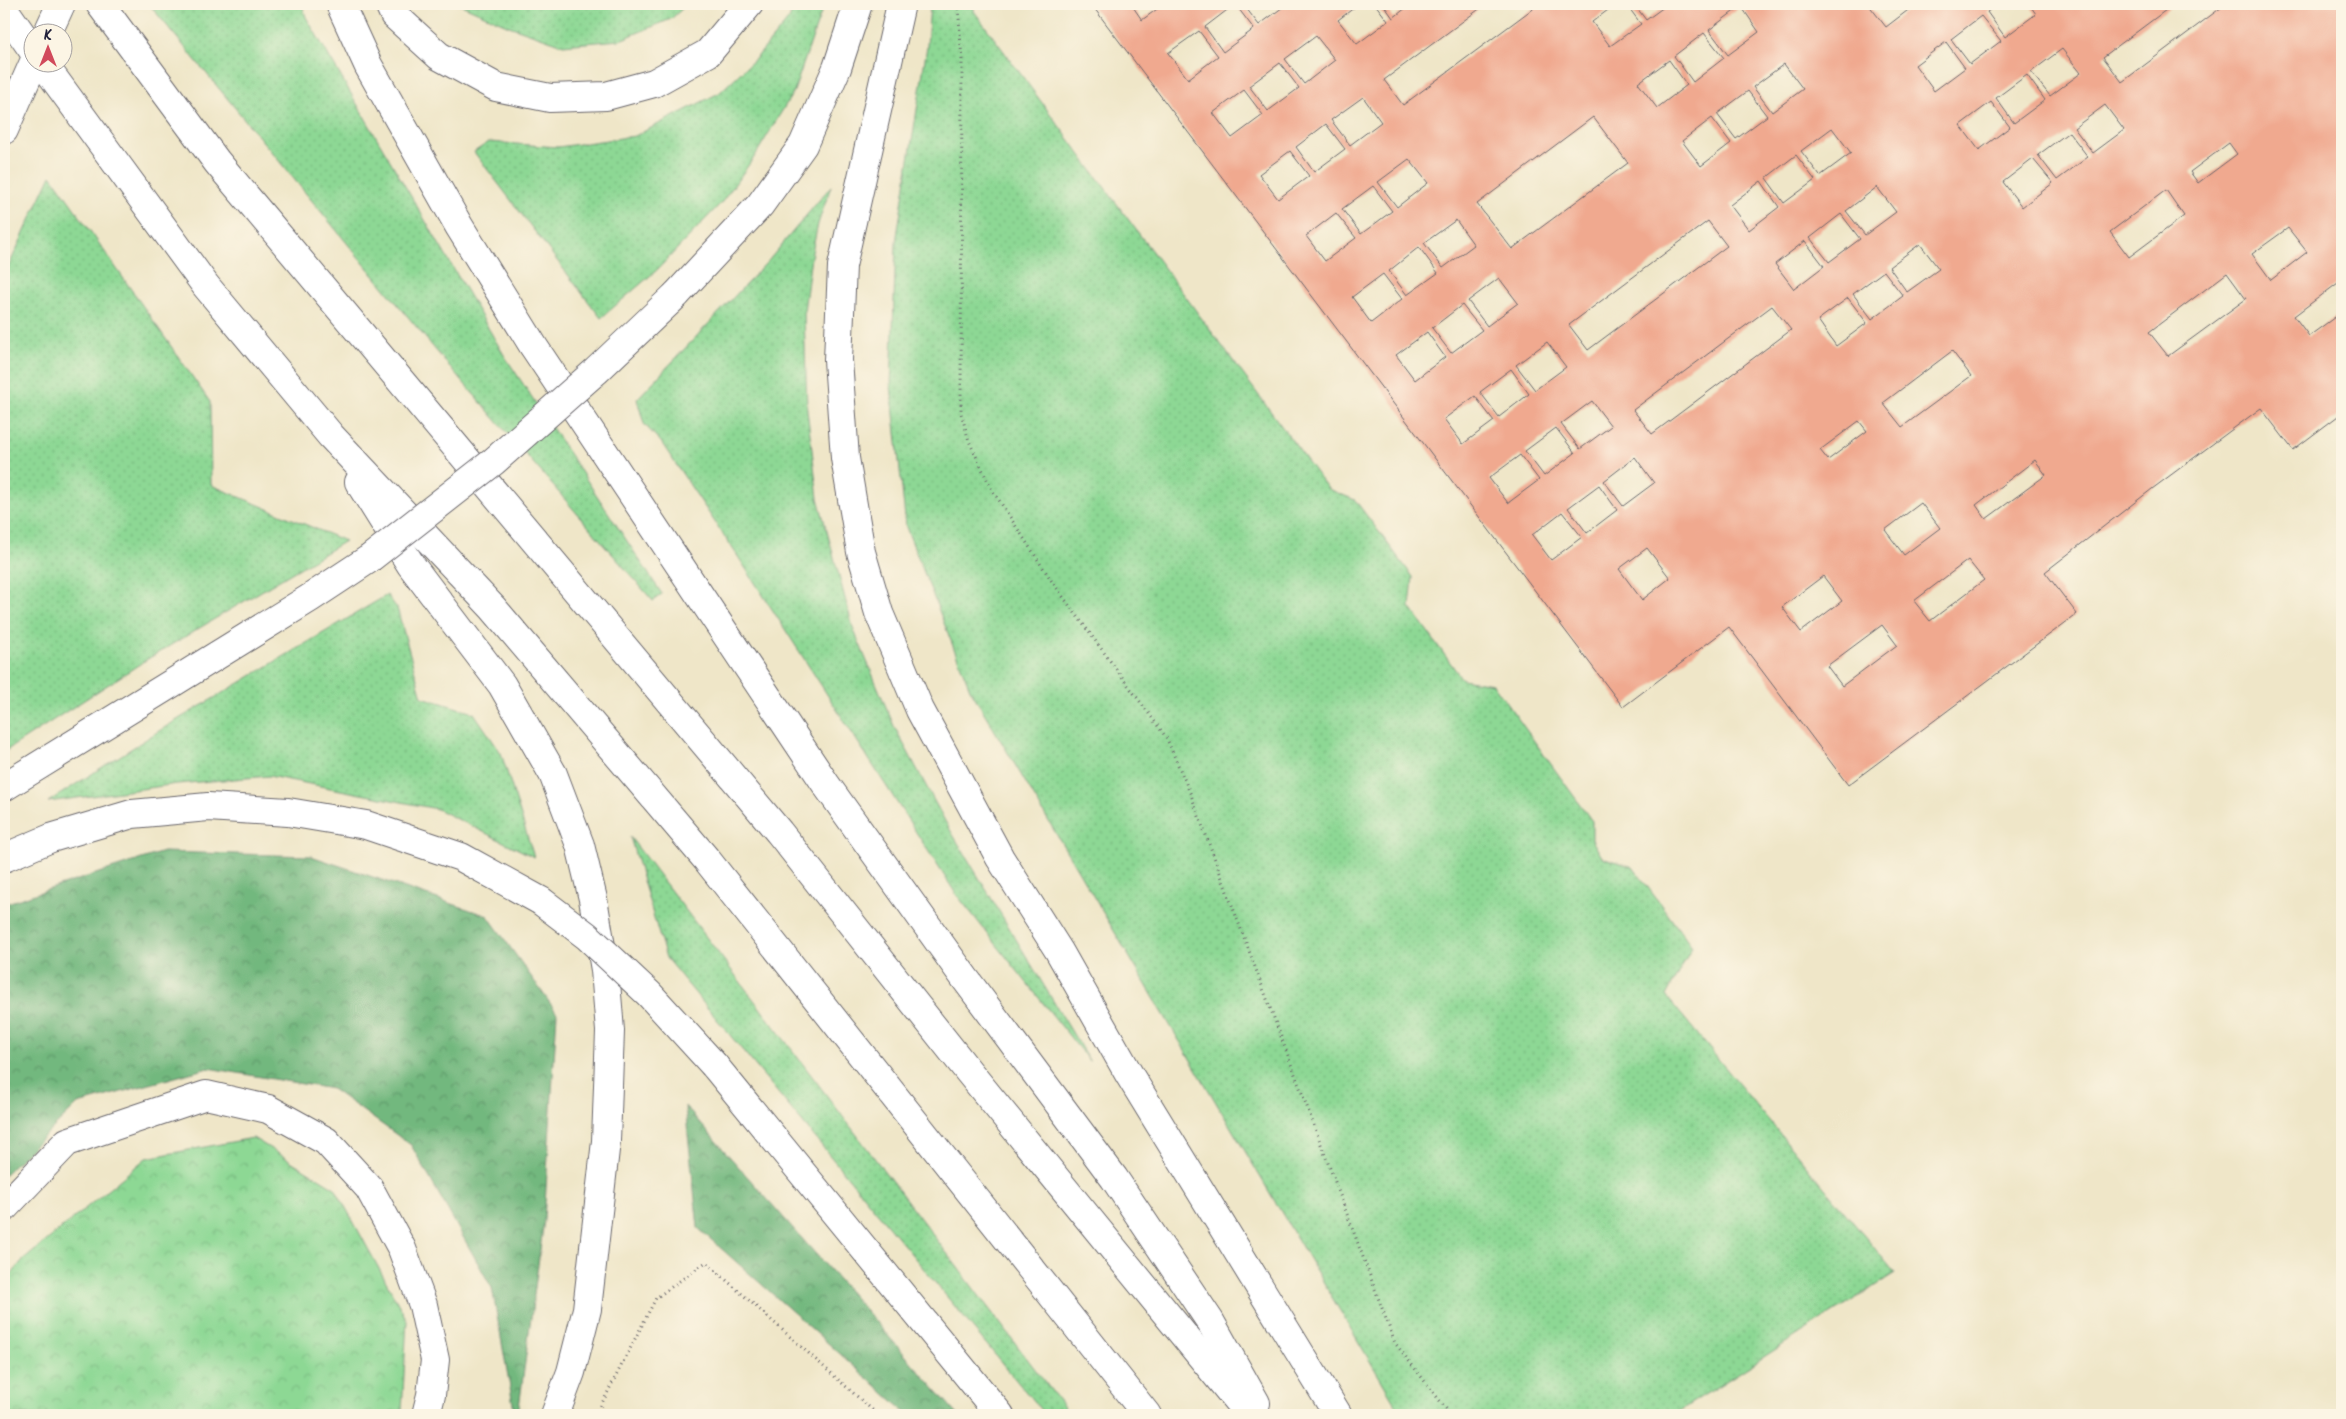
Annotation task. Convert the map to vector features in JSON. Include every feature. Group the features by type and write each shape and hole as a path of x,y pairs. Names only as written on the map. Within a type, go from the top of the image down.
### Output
{"main road":[{"path":"53,22 61,4"},
{"path":"100,4 217,162 779,832 975,1079 1250,1415"},
{"path":"340,4 368,65 459,226 534,347 827,786 964,977 1114,1178 1210,1321 1263,1415"},
{"path":"389,4 394,15 439,56 496,87 550,98 606,96 654,83 708,53 749,4"},
{"path":"4,787 310,598 369,559 493,462 596,371 676,295 760,204 803,145 837,68 858,4"},
{"path":"901,4 841,275 838,360 845,458 861,552 879,613 920,710 1000,858 1060,951 1130,1076 1338,1415"},
{"path":"4,9 22,35"},
{"path":"8,120 30,72"},
{"path":"49,72 206,286 331,436 493,608 707,860 1147,1415"},
{"path":"331,436 411,565 502,685 553,774 580,845 593,899 605,970 610,1031 606,1141 587,1309 571,1372 554,1415"},
{"path":"4,858 51,838 132,814 208,807 288,812 366,825 461,856 541,901 587,936 648,994 714,1065 1000,1415"},
{"path":"4,1208 67,1142 206,1095 268,1110 326,1141 369,1188 402,1249 423,1305 435,1360 431,1395 426,1415"}],"path":[{"path":"958,4 962,60 961,413 969,441 991,488 1053,583 1166,737 1194,804 1395,1343 1451,1415"},
{"path":"596,1415 656,1298 706,1262 878,1415"}],"green space":[{"path":"149,4 302,4 306,17 504,355 662,594 653,601 443,359"},
{"path":"459,4 687,4 671,19 620,40 563,45 509,26"},
{"path":"795,4 824,4 794,91 755,156 722,202 657,270 601,318 474,152 489,142 558,147 635,136 719,93 757,57 789,19"},
{"path":"930,4 974,4 974,11 1328,489 1355,500 1413,577 1410,607 1462,679 1493,684 1592,821 1592,840 1602,857 1633,867 1692,947 1666,996 1895,1273 1673,1415 1402,1415 970,689 906,527 891,386 896,242 927,46"},
{"path":"51,175 210,402 211,485 345,541 146,660 4,752 4,276"},
{"path":"831,186 818,224 811,257 804,311 807,410 818,498 853,628 894,726 946,823 1090,1062 956,894 737,555 661,442 644,424 637,399 769,260"},
{"path":"387,595 397,608 422,697 474,713 501,753 534,857 437,809 269,776 177,784 48,802 162,729"},
{"path":"630,837 1070,1415 1045,1415 666,958"},
{"path":"163,852 311,856 488,916 557,1013 544,1220 518,1415 515,1415 492,1288 411,1145 332,1089 208,1068 78,1104 4,1175 4,904"},
{"path":"685,1106 958,1415 909,1415 698,1228"},
{"path":"253,1138 335,1188 407,1320 402,1411 399,1415 4,1415 4,1285 21,1262 146,1158"}],"building":[{"path":"1091,4 1131,4 1142,20 1164,4 1235,4 1243,4 1259,25 1287,4 1359,4 1338,20 1357,44 1388,21 1375,4 1383,4 1393,18 1411,4 1486,4 1384,80 1403,105 1539,4 1616,4 1592,22 1610,46 1641,24 1626,4 1634,4 1646,20 1668,4 1868,4 1886,27 1916,4 1998,4 1987,12 2005,37 2036,14 2029,4 2174,4 2103,57 2122,82 2226,4 2342,4 2342,280 2294,316 2309,336 2342,312 2342,413 2293,450 2261,408 2152,489 2045,572 2077,614 1848,785 1729,627 1623,707","holes":["1235,4 1254,29 1223,52 1205,27","1741,6 1759,32 1728,55 1709,30","1981,16 2001,41 1970,64 1951,39","1199,31 1218,56 1188,79 1168,53","1704,33 1724,58 1693,82 1674,56","1316,36 1335,60 1304,84 1285,59","1946,42 1965,68 1934,91 1915,65","2062,49 2081,73 2050,96 2031,72","1669,60 1687,85 1657,108 1638,83","1280,63 1299,88 1268,111 1249,86","1784,64 1803,89 1772,112 1753,87","2027,75 2045,100 2014,123 1996,98","1244,90 1263,115 1232,138 1213,113","1748,91 1767,116 1736,139 1717,114","1363,97 1381,122 1350,145 1331,120","1991,102 2010,127 1979,150 1960,125","2105,105 2124,130 2093,153 2074,128","1593,117 1628,163 1512,249 1477,204","1712,118 1731,143 1701,166 1682,141","1326,124 1345,149 1314,172 1296,147","1832,128 1851,153 1820,176 1801,151","2069,132 2088,157 2057,180 2038,155","2229,143 2237,154 2198,183 2190,172","1290,151 1309,176 1278,199 1259,174","1796,155 1815,180 1784,203 1766,178","1409,159 1428,183 1397,207 1378,182","2033,159 2053,183 2022,207 2003,182","1761,181 1779,207 1749,230 1730,205","1373,186 1392,211 1361,234 1342,209","1877,187 1896,212 1865,235 1846,211","2166,190 2184,216 2129,257 2110,232","1336,213 1356,238 1325,261 1306,236","1841,214 1860,239 1829,262 1810,238","1456,220 1474,245 1443,268 1424,243","1708,221 1727,246 1588,350 1569,325","2288,228 2307,252 2271,280 2252,254","1805,241 1824,266 1794,289 1775,264","1920,244 1939,269 1907,292 1889,267","1419,247 1438,273 1407,295 1389,271","1884,271 1903,296 1872,319 1853,294","2227,273 2246,299 2168,356 2149,332","1383,274 1402,299 1371,323 1352,297","1499,278 1518,303 1487,326 1468,301","1848,298 1867,323 1836,346 1818,320","1462,305 1482,330 1451,353 1432,328","1772,306 1791,330 1652,434 1633,410","1427,332 1445,357 1415,380 1396,355","1547,342 1566,367 1535,390 1516,365","1952,351 1971,376 1902,427 1883,403","1511,369 1529,394 1499,417 1480,392","1475,396 1494,421 1463,444 1444,419","1592,401 1611,426 1580,449 1561,424","1859,421 1867,431 1828,460 1820,450","1556,428 1575,453 1544,476 1525,451","1520,455 1539,480 1508,503 1489,478","1635,457 1654,483 1623,506 1604,481","2035,460 2046,475 1986,519 1976,505","1599,485 1617,510 1587,533 1568,508","1921,503 1940,528 1904,555 1885,530","1562,512 1582,537 1551,560 1532,535","1647,548 1670,578 1642,600 1619,569","1968,560 1984,580 1930,621 1914,601","1823,576 1842,601 1801,632 1782,607","1882,625 1897,645 1842,686 1827,666"]}]}
